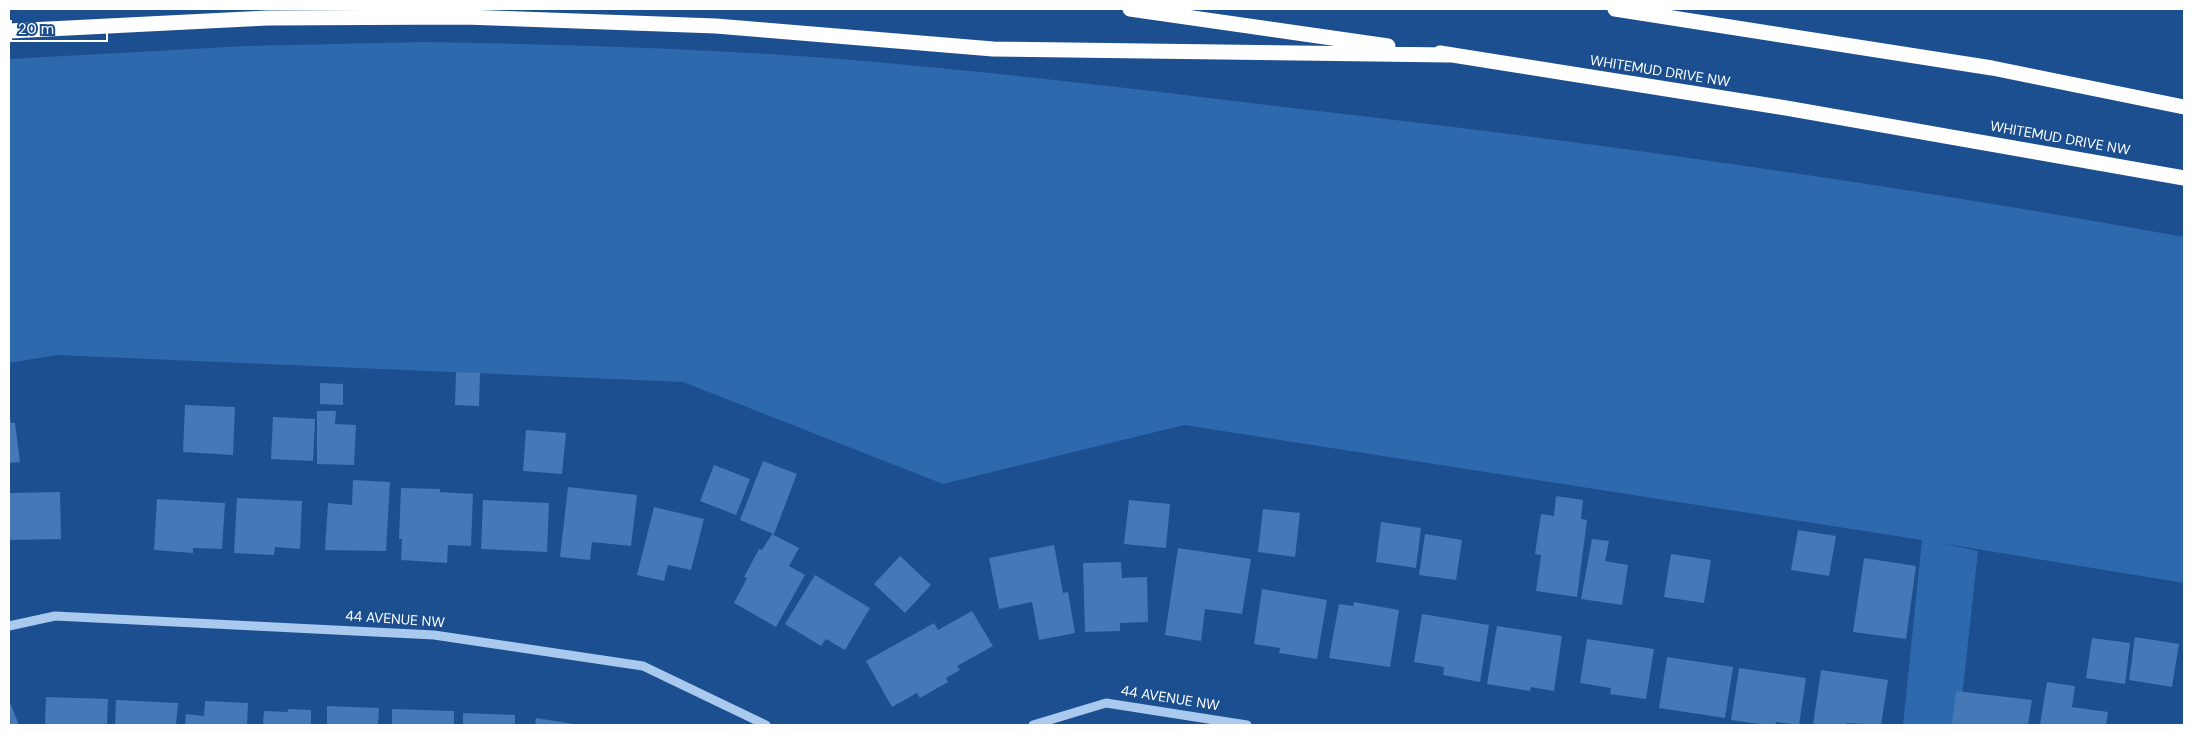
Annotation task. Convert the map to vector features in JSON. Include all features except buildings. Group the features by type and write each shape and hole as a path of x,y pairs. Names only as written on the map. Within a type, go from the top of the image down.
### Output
{"highway":[{"name":"WHITEMUD DRIVE NW","path":"1130,9 1449,55 1776,106 2184,178"},
{"path":"1615,9 1992,68 2184,107"},
{"path":"9,31 267,18 465,17 716,26 993,49 1449,55"}],"street":[{"name":"44 AVENUE NW","path":"9,626 55,616 434,635 643,666 766,725"},
{"name":"44 AVENUE NW","path":"1033,725 1106,703 1246,725"}],"shaded area":[{"path":"422,42 716,51 814,57 1049,79 1510,134 1735,164 2072,217 2184,237 2184,583 1940,543 1978,551 1959,725 1903,725 1922,540 1184,425 943,484 683,382 57,355 9,363 9,59 246,46"}]}
